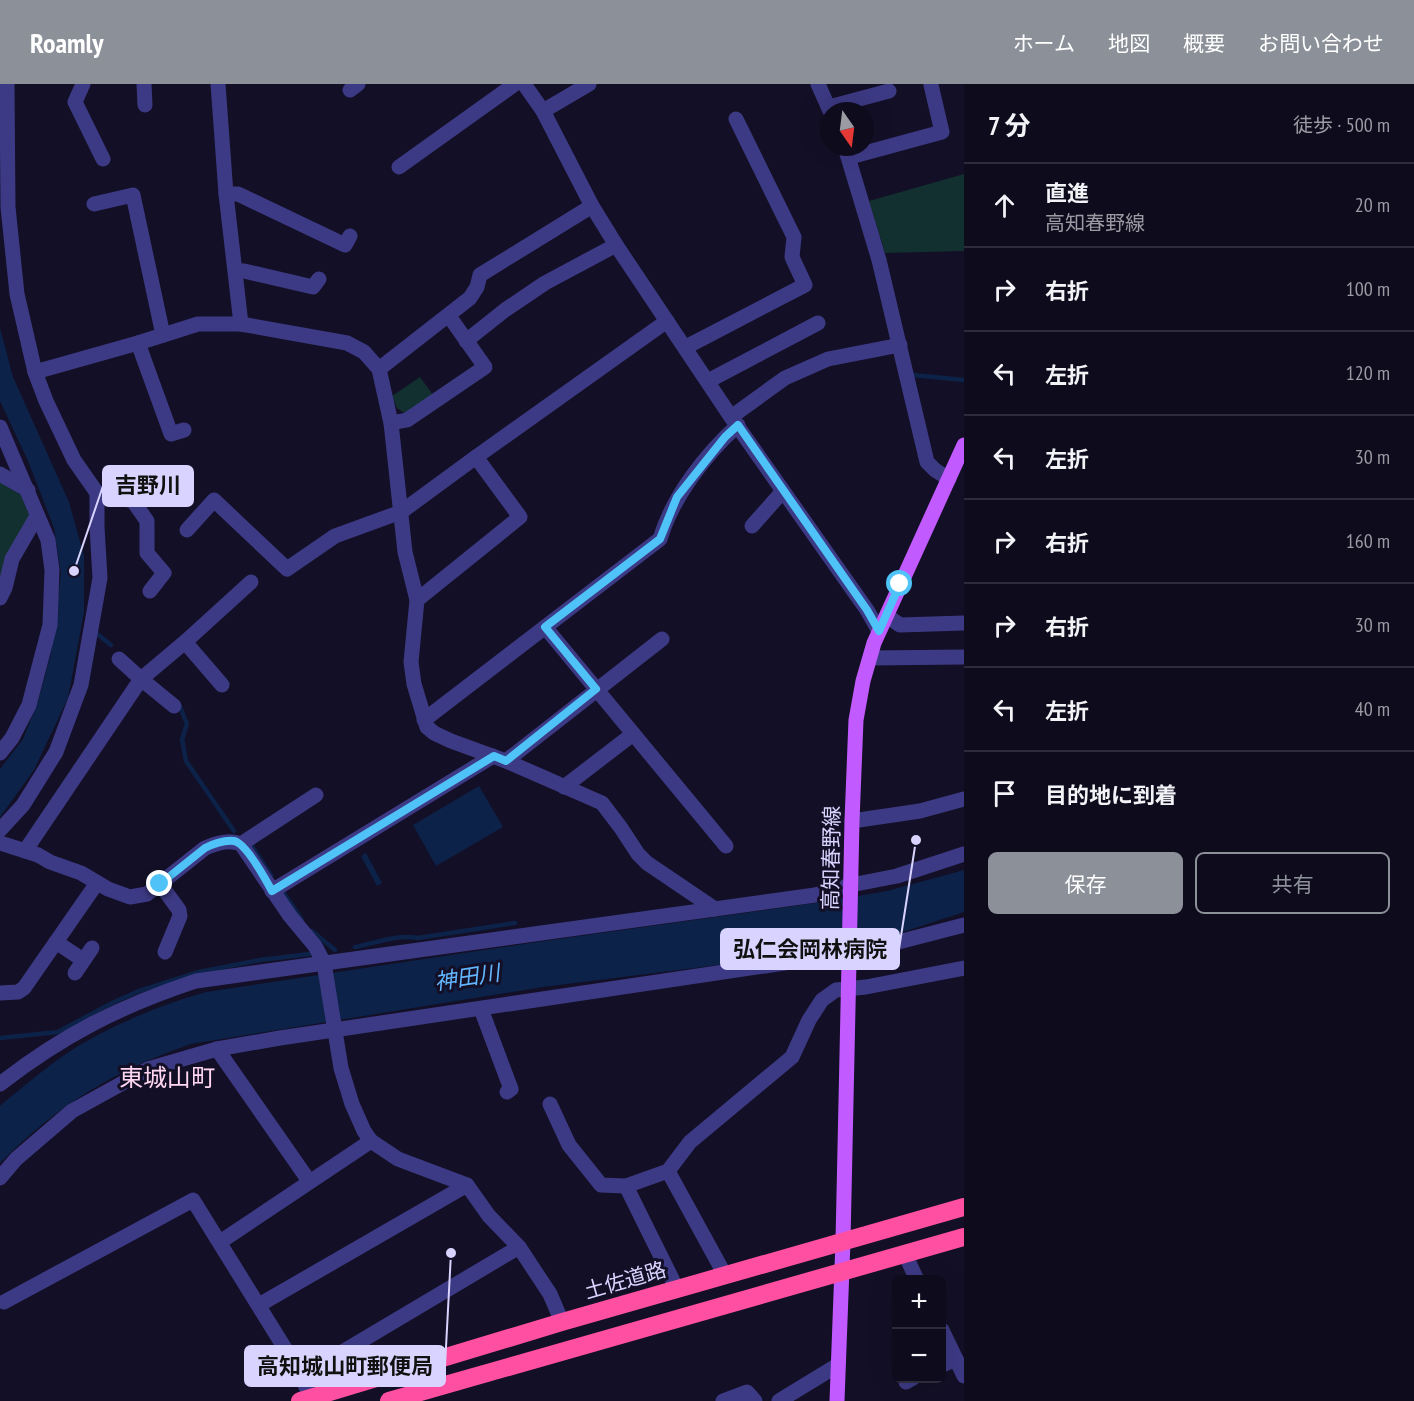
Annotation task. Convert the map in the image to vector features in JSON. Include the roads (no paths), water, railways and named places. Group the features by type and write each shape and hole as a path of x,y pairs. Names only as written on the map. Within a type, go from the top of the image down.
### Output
{"highway":[{"name":"土佐道路","path":"307,1400 562,1322 964,1207"},
{"path":"389,1401 964,1237"}],"main road":[{"name":"高知春野線","path":"837,1401 856,720 863,681 879,631 964,445"}],"street":[{"path":"0,830 23,804 56,752 81,686 100,578 97,493 74,460 35,372 17,294 8,207 7,84"},
{"path":"83,84 75,102 103,159"},
{"path":"144,84 145,105"},
{"path":"218,84 226,194 241,324"},
{"path":"399,167 515,84"},
{"path":"524,84 543,111 592,206 616,245 734,421 867,610 879,631"},
{"path":"543,111 589,84"},
{"path":"819,84 827,102"},
{"path":"874,146 942,132 932,85"},
{"path":"853,102 889,91"},
{"path":"686,347 805,285 792,257 794,237 736,118"},
{"path":"849,156 879,260 927,462 949,479"},
{"path":"226,194 238,194 345,245 350,236"},
{"path":"94,204 133,195 163,335"},
{"path":"378,369 470,298 477,287 480,275 592,206"},
{"path":"466,341 505,310 545,283 616,245"},
{"path":"236,271 313,287 319,279"},
{"path":"391,423 408,420 485,367 449,316"},
{"path":"187,530 214,500 286,569 335,536 401,512 667,321"},
{"path":"708,381 818,323"},
{"path":"35,372 198,324 241,324 347,343 364,352 378,369 391,423 405,552 417,600 411,663 424,720 434,733 602,803 638,854 647,863 715,909"},
{"path":"138,343 171,435 184,430"},
{"path":"424,720 660,539 677,497 725,437 734,421 785,378 828,359 900,345"},
{"path":"0,427 48,540 52,570 50,625 29,705 12,738 0,753"},
{"path":"417,600 520,517 476,457"},
{"path":"0,474 28,490"},
{"path":"752,526 783,491"},
{"path":"97,493 133,501 147,521 147,553 164,573 150,591"},
{"path":"0,598 5,588 12,559 37,516"},
{"path":"25,851 141,679 251,582"},
{"path":"887,616 900,625 964,623"},
{"path":"545,627 726,846"},
{"path":"272,891 500,759 662,639"},
{"path":"185,642 222,684"},
{"path":"870,658 964,657"},
{"path":"119,660 174,706"},
{"path":"564,787 633,734"},
{"path":"241,844 316,795"},
{"path":"852,821 920,811 964,800"},
{"path":"0,843 81,873 97,883 130,897 142,896 213,844 234,841 241,844 300,930 315,946 325,966 341,1068 352,1104 364,1131 371,1141 398,1160 467,1185 489,1216 519,1247 550,1294 562,1322"},
{"path":"0,1084 51,1047 94,1022 158,994 196,981 325,966 815,895 897,876 964,854"},
{"path":"0,993 22,991 97,883"},
{"path":"160,884 179,910 180,916 165,952"},
{"path":"0,1178 16,1159 72,1111 148,1069 217,1049 334,1027 481,1009 850,952 964,925"},
{"path":"56,942 84,960"},
{"path":"550,1104 569,1145 601,1185 626,1186 668,1171 690,1142 792,1057 809,1020 822,1000 836,990 964,968"},
{"path":"481,1009 511,1089 507,1092"},
{"path":"217,1049 309,1181"},
{"path":"220,1242 371,1141"},
{"path":"668,1171 725,1275"},
{"path":"259,1305 467,1185"},
{"path":"626,1186 677,1289"},
{"path":"4,1302 193,1200 302,1376 307,1400"},
{"path":"302,1376 519,1247"},
{"path":"905,1254 915,1275"},
{"path":"949,1362 964,1376"},
{"path":"779,1401 838,1365"},
{"path":"723,1401 747,1392 755,1401"}],"water":[{"path":"0,328 13,377 69,502 84,556 84,612 68,698 34,770 0,817 0,769 23,739 38,701 51,653 61,574 54,528 28,461 0,401"},
{"path":"479,786 503,827 436,866 413,825"},
{"path":"366,853 382,883 377,886 361,856"},
{"name":"神田川","path":"964,870 964,912 876,941 759,960 543,987 191,1044 136,1066 88,1092 43,1124 0,1163 0,1106 2,1104 51,1064 83,1043 143,1014 206,992 822,902 887,891"}],"waterway":[{"path":"913,375 964,380"},
{"path":"96,633 111,645"},
{"path":"179,704 187,724 182,739 186,761 234,831"},
{"path":"250,843 271,875"},
{"path":"282,890 302,920"},
{"path":"355,947 394,938 418,938 515,923"},
{"path":"312,931 335,950"},
{"path":"0,1038 58,1032 139,991 199,972 260,960 310,954"}],"place":[{"name":"吉野川","path":"74,571"},
{"name":"弘仁会岡林病院","path":"916,840"},
{"name":"高知城山町郵便局","path":"451,1253"}],"district":[{"name":"東城山町","path":"167,1077"}]}
